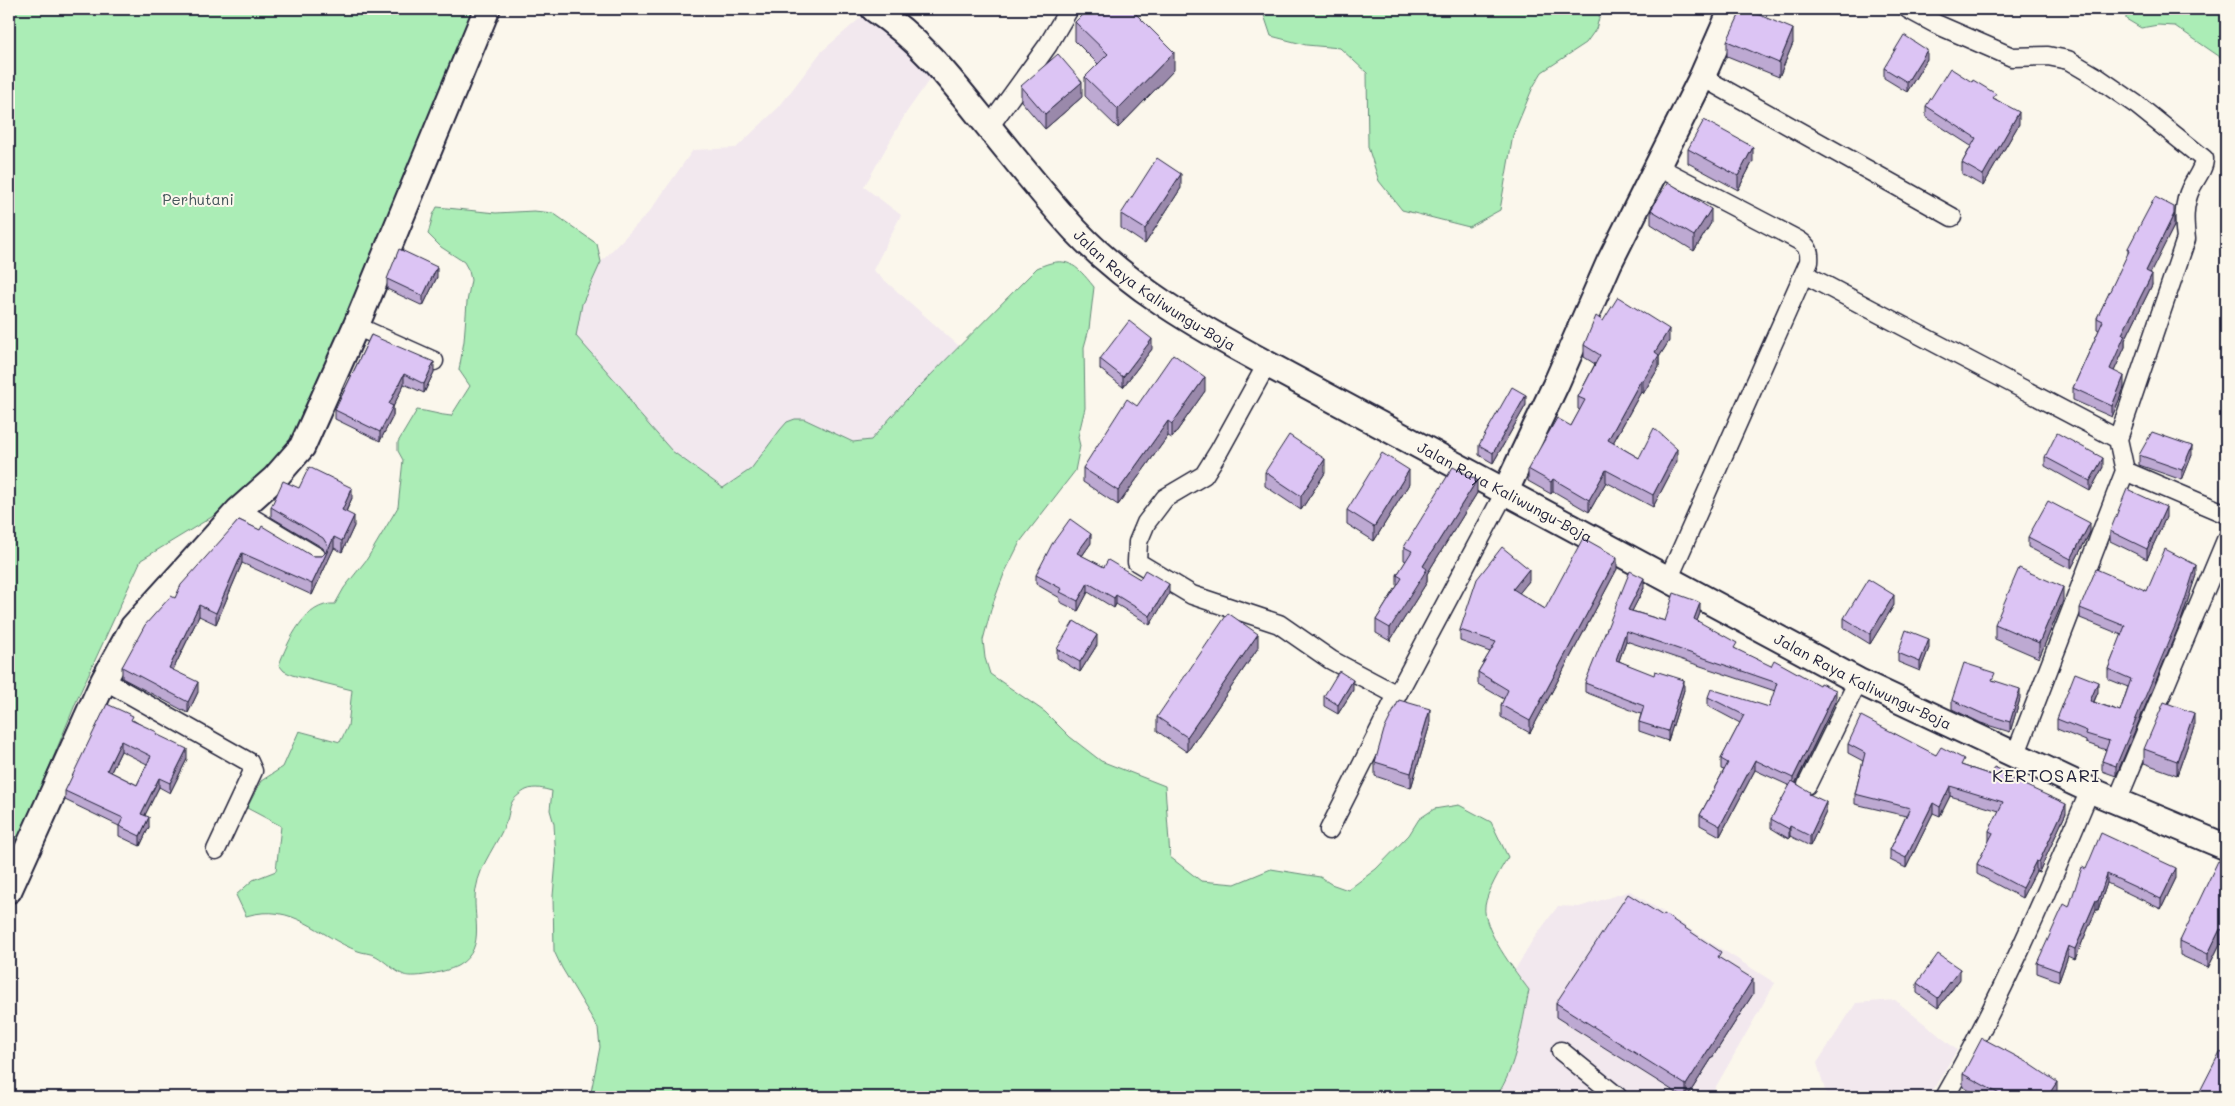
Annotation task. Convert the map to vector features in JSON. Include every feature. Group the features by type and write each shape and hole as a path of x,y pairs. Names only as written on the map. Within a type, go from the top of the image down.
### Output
{"main road":[{"path":"9,890 104,680 139,618 239,510 275,478 302,447 356,326 487,9"},
{"name":"Jalan Raya Kaliwungu-Boja","path":"874,9 910,35 941,68 1073,228 1103,259 1132,282 1182,316 1267,364 1858,681 2090,790 2226,847"},
{"path":"1505,492 1556,384 1609,263 1702,77 1732,9"}],"street":[{"path":"989,127 1048,45 1069,9"},
{"path":"1908,9 1936,24 2012,57 2048,56 2068,60 2096,76 2137,105 2204,159 2204,164 2185,204 2186,239 2118,439 2125,471 2015,756"},
{"path":"1702,77 1952,216"},
{"path":"1656,166 1804,244 1810,254 1804,274 1668,580"},
{"path":"1804,274 2118,439"},
{"path":"356,326 434,361"},
{"path":"1267,364 1204,475 1165,498 1146,523 1138,542 1136,562 1192,594 1279,624 1331,660 1397,695"},
{"path":"2125,471 2226,514"},
{"path":"1329,830 1397,695 1505,492"},
{"path":"239,510 317,556"},
{"path":"2117,802 2226,540"},
{"path":"104,680 249,762 252,772 216,850"},
{"path":"1807,786 1858,681"},
{"path":"1945,1097 1969,1055 2039,911 2090,790"},
{"path":"1561,1051 1618,1097"}],"shaded area":[{"path":"865,14 934,73 906,113 864,187 901,215 873,270 959,346 871,440 853,442 804,419 780,430 751,469 723,488 672,451 635,409 626,393 576,336 582,304 601,262 650,211 693,150 736,148 779,107 821,52"},
{"path":"1630,891 1775,983 1710,1097 1496,1097 1502,1089 1519,1042 1529,990 1515,970 1532,941 1558,906 1579,907"},
{"path":"1895,1000 1957,1050 1929,1097 1827,1097 1817,1063 1856,1003"}],"green space":[{"name":"Perhutani","path":"9,9 476,9 299,464 141,560 79,695 9,865"},
{"path":"1262,9 1599,9 1601,11 1596,29 1586,43 1542,72 1533,87 1513,135 1500,210 1469,227 1402,210 1379,181 1368,147 1367,73 1340,48 1306,45 1271,36"},
{"path":"2126,9 2226,9 2226,61 2175,26 2158,25 2141,28 2126,19"},
{"path":"437,207 496,213 534,211 553,213 597,244 601,262 582,304 576,336 626,393 635,409 672,451 723,488 751,469 787,422 795,419 804,419 853,442 871,440 906,400 1037,268 1055,262 1063,262 1081,272 1094,287 1089,329 1084,347 1085,408 1078,437 1080,446 1075,471 1020,542 1004,574 992,606 983,640 985,658 990,674 1045,712 1070,737 1101,761 1165,786 1170,857 1201,881 1235,884 1271,869 1320,877 1331,884 1348,890 1376,869 1409,835 1419,819 1434,809 1459,805 1491,822 1508,857 1488,894 1485,915 1501,950 1529,990 1521,1031 1509,1073 1496,1097 590,1097 600,1047 598,1028 554,951 553,896 556,861 554,824 550,810 552,791 539,788 524,791 511,804 508,818 485,862 478,880 475,899 476,940 473,949 468,958 455,967 424,975 404,975 376,956 344,945 292,917 278,913 246,916 236,895 253,880 276,871 281,826 247,808 261,781 283,767 299,731 340,742 348,726 352,690 292,675 284,671 279,665 283,655 293,635 306,616 324,605 335,604 344,588 367,559 398,507 403,460 398,451 398,442 417,410 451,416 470,386 459,370 471,280 464,262 441,247 428,234"}],"building":[{"path":"1088,9 1131,9 1174,52 1118,109 1085,77 1108,54 1075,22"},
{"path":"1742,9 1793,29 1779,63 1727,41"},
{"path":"1904,35 1927,50 1907,82 1884,68"},
{"path":"1058,54 1082,82 1045,114 1021,86"},
{"path":"1950,68 1996,94 1993,98 2019,112 1983,175 1962,163 1976,138 1926,106"},
{"path":"1704,120 1753,147 1738,176 1688,149"},
{"path":"1157,158 1181,174 1145,229 1121,214"},
{"path":"1668,182 1711,209 1694,236 1651,210"},
{"path":"2155,197 2174,207 2174,214 2146,271 2152,274 2122,334 2125,335 2110,369 2124,376 2112,406 2073,388 2103,321 2097,318 2130,249 2128,248"},
{"path":"399,249 437,267 423,296 387,279"},
{"path":"1618,297 1669,329 1655,352 1659,355 1643,381 1641,380 1608,440 1639,458 1654,428 1677,449 1653,495 1606,470 1589,500 1553,479 1551,482 1528,469 1557,418 1571,426 1585,400 1578,397 1600,355 1584,345 1596,316 1603,321"},
{"path":"1129,321 1152,339 1123,377 1100,359"},
{"path":"371,335 434,362 424,384 404,374 389,404 393,406 380,432 335,410"},
{"path":"1173,354 1205,377 1172,424 1168,421 1118,491 1083,468 1127,399 1137,406"},
{"path":"1512,387 1526,395 1493,453 1479,445"},
{"path":"2152,432 2192,446 2182,470 2139,455"},
{"path":"2057,433 2103,458 2090,481 2045,457"},
{"path":"1289,435 1325,459 1301,496 1265,472"},
{"path":"1382,453 1409,470 1374,527 1347,510"},
{"path":"309,467 352,488 342,510 354,516 342,541 334,537 312,584 242,553 216,613 199,605 169,668 198,682 188,702 122,667 145,625 171,596 175,598 181,585 239,520 260,530 262,526 312,556 322,556 326,552 328,546 323,538 271,507 283,481 299,488"},
{"path":"1453,467 1477,480 1423,566 1427,569 1390,628 1376,620 1402,578 1397,575 1412,551 1404,547"},
{"path":"2127,489 2166,507 2147,549 2110,531"},
{"path":"2048,501 2090,523 2071,559 2028,537"},
{"path":"1070,519 1091,534 1077,553 1104,567 1108,560 1140,579 1145,570 1169,584 1150,616 1116,595 1114,598 1088,583 1078,601 1060,592 1062,589 1036,575 1052,544"},
{"path":"1583,538 1617,557 1530,721 1501,705 1508,690 1478,672 1496,642 1460,630 1477,579 1502,547 1529,569 1513,589 1545,609"},
{"path":"2165,549 2196,565 2181,612 2116,766 2102,761 2109,741 2086,734 2087,731 2057,719 2075,673 2098,682 2090,701 2120,711 2131,679 2108,669 2125,626 2080,608 2096,569 2147,591"},
{"path":"2019,568 2063,587 2039,643 1995,624"},
{"path":"1630,571 1644,578 1628,610 1665,621 1674,593 1696,601 1700,603 1694,619 1737,643 1734,648 1771,666 1774,660 1819,685 1820,683 1836,690 1793,778 1755,760 1720,826 1700,815 1728,763 1721,759 1744,715 1708,697 1711,689 1769,707 1777,683 1626,631 1616,660 1654,675 1655,671 1684,680 1668,731 1639,722 1644,706 1585,683"},
{"path":"1868,579 1894,595 1870,634 1844,618"},
{"path":"1228,613 1258,634 1187,737 1157,717"},
{"path":"1074,621 1097,635 1080,662 1057,649"},
{"path":"1906,630 1929,639 1920,662 1898,653"},
{"path":"1964,663 1995,673 1992,680 2020,689 2010,722 1981,713 1952,700"},
{"path":"1339,671 1353,680 1338,705 1324,696"},
{"path":"1399,700 1430,709 1411,773 1375,762 1384,730"},
{"path":"2164,702 2194,713 2177,761 2144,749"},
{"path":"107,704 133,716 131,720 187,749 170,783 159,778 141,814 149,817 140,836 119,826 123,818 65,791","holes":["121,741 151,756 137,785 107,770"]},
{"path":"1861,716 1936,755 1941,747 1964,759 1961,765 1991,775 1994,767 2010,774 2009,778 2066,804 2039,862 2036,861 2022,888 1977,864 1993,833 1989,831 2003,802 1950,786 1940,807 1933,803 1906,858 1890,850 1910,808 1855,794 1865,753 1848,744"},
{"path":"1792,781 1810,792 1809,794 1826,802 1810,836 1790,826 1789,829 1771,819"},
{"path":"2101,833 2176,868 2161,899 2107,874 2098,901 2096,900 2075,949 2068,946 2059,971 2037,963 2064,904 2069,907 2082,867 2086,869"},
{"path":"2218,861 2226,864 2226,932 2220,929 2208,954 2180,941"},
{"path":"1628,894 1663,916 1664,914 1721,952 1718,957 1753,979 1686,1085 1556,1003"},
{"path":"1938,954 1960,969 1938,998 1917,983"},
{"path":"1982,1038 2027,1062 2057,1082 2047,1097 2005,1097 1963,1074"},
{"path":"2220,1052 2226,1055 2226,1097 2197,1097"}],"district":[{"name":"KERTOSARI","path":"2046,775"}]}
